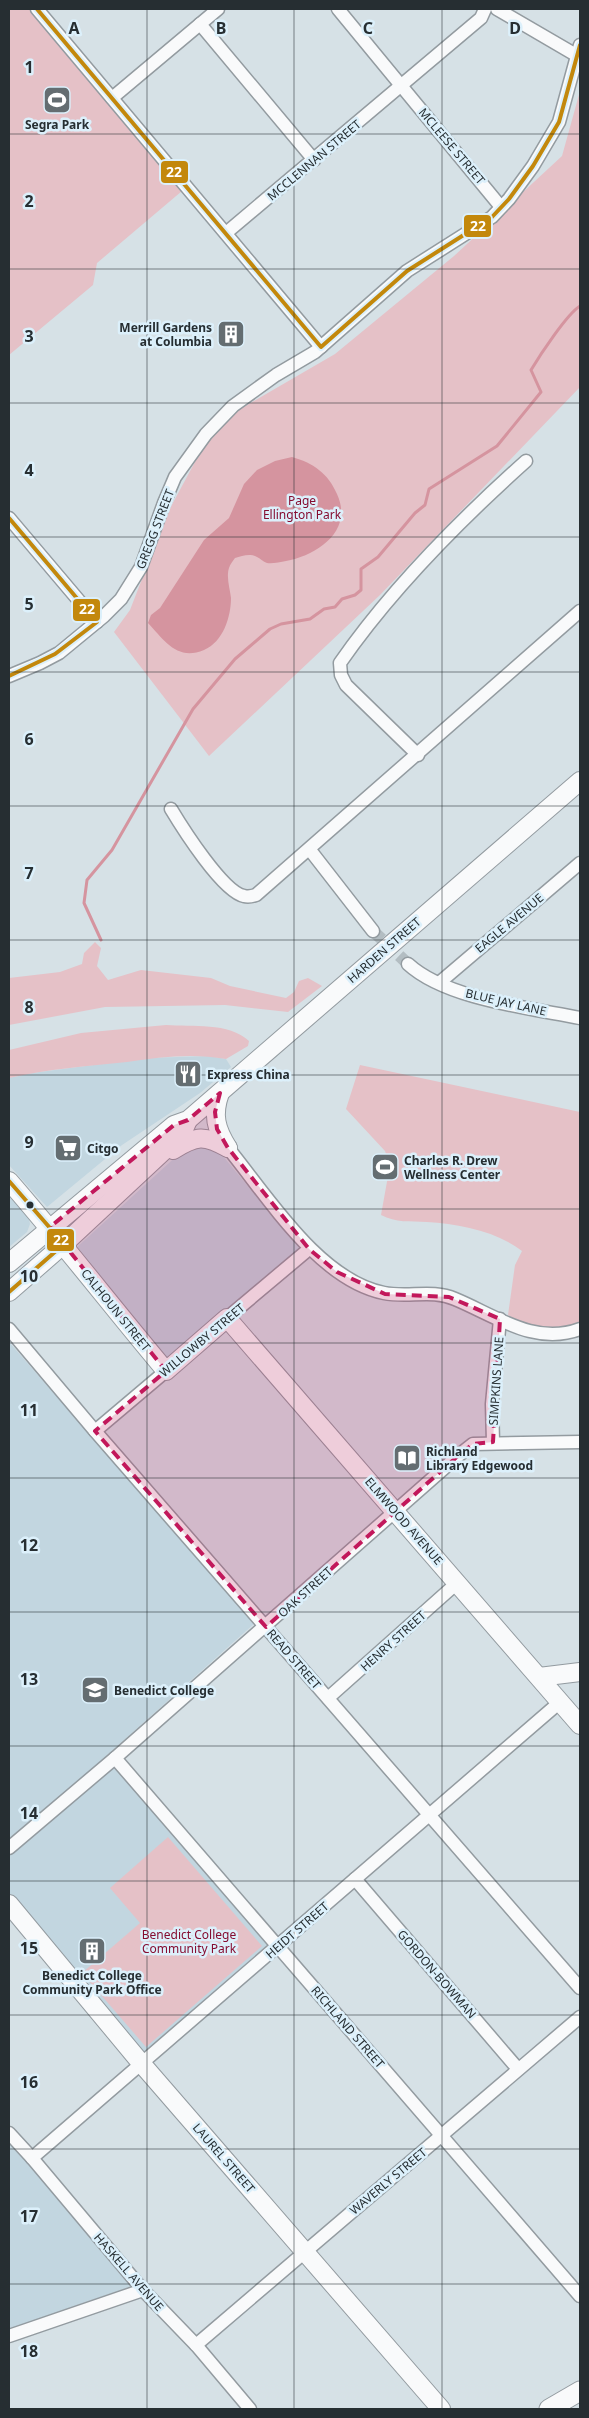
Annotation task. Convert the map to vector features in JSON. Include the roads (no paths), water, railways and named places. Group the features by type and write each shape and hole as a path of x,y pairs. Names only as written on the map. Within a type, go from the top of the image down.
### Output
{"main road":[{"path":"550,2409 580,2391"}],"street":[{"path":"37,9 322,347"},
{"path":"112,98 218,9"},
{"name":"MCLEESE STREET","path":"338,9 501,207"},
{"name":"MCCLENNAN STREET","path":"226,233 480,18 485,9"},
{"path":"497,9 578,50"},
{"path":"200,24 314,160"},
{"name":"GREGG STREET","path":"9,676 40,664 58,653 109,611 132,583 141,567 175,477 206,434 233,406 258,387 322,347 406,271 492,217 533,166 559,122 578,50"},
{"path":"418,755 346,685 341,675 340,663 387,602 485,497 526,460"},
{"path":"9,518 97,622"},
{"path":"171,809 182,828 225,885 244,896 256,896 580,610"},
{"name":"HARDEN STREET","path":"9,1263 174,1125 188,1120 220,1093 580,781"},
{"path":"310,850 373,931"},
{"name":"EAGLE AVENUE","path":"438,983 580,863"},
{"name":"BLUE JAY LANE","path":"408,964 421,976 464,994 580,1018"},
{"path":"220,1093 215,1118 217,1129 228,1148 309,1249 337,1272 362,1286 385,1294 424,1293 450,1297 520,1330 538,1334 562,1335 580,1329"},
{"name":"HARDEN STREET","path":"9,1292 64,1244 182,1134 188,1120"},
{"path":"147,1166 195,1138 209,1138 228,1148"},
{"name":"CALHOUN STREET","path":"9,1181 50,1227 102,1296 166,1371"},
{"name":"WILLOWBY STREET","path":"95,1431 309,1249"},
{"name":"ELMWOOD AVENUE","path":"227,1318 580,1725"},
{"name":"SIMPKINS LANE","path":"493,1442 492,1404 500,1319"},
{"name":"READ STREET","path":"9,1328 95,1431 580,1988"},
{"name":"OAK STREET","path":"9,1848 266,1627 473,1444 493,1442 580,1442"},
{"name":"HENRY STREET","path":"328,1698 457,1583"},
{"path":"539,1677 580,1672"},
{"name":"HEIDT STREET","path":"32,2158 560,1702"},
{"name":"RICHLAND STREET","path":"115,1758 580,2296"},
{"name":"GORDON-BOWMAN","path":"355,1879 518,2069"},
{"name":"LAUREL STREET","path":"9,1904 141,2063 441,2409"},
{"name":"WAVERLY STREET","path":"196,2345 304,2250 442,2136 580,2017"},
{"name":"HASKELL AVENUE","path":"11,2141 32,2158 143,2290 196,2345 250,2409"},
{"path":"9,2336 143,2290"},
{"path":"422,2388 426,2397 424,2409"}],"waterway":[{"path":"101,940 84,903 87,880 112,850 193,709 235,659 270,629 281,624 310,619 324,609 335,607 342,599 355,595 361,590 361,569 378,557 415,513 425,505 429,489 497,446 541,392 531,370 561,326 580,306"}],"tunnel":[{"path":"373,931 408,964"}],"place":[{"name":"Segra Park","path":"57,100"},
{"name":"Merrill Gardens at Columbia","path":"231,334"},
{"name":"Express China","path":"188,1074"},
{"name":"Citgo","path":"68,1148"},
{"name":"Charles R. Drew Wellness Center","path":"385,1167"},
{"name":"Richland Library Edgewood","path":"407,1458"},
{"name":"Benedict College","path":"95,1690"},
{"name":"Benedict College Community Park Office","path":"92,1951"}],"park label":[{"name":"Page Ellington Park","path":"302,507"},
{"name":"Benedict College Community Park","path":"189,1941"}]}
